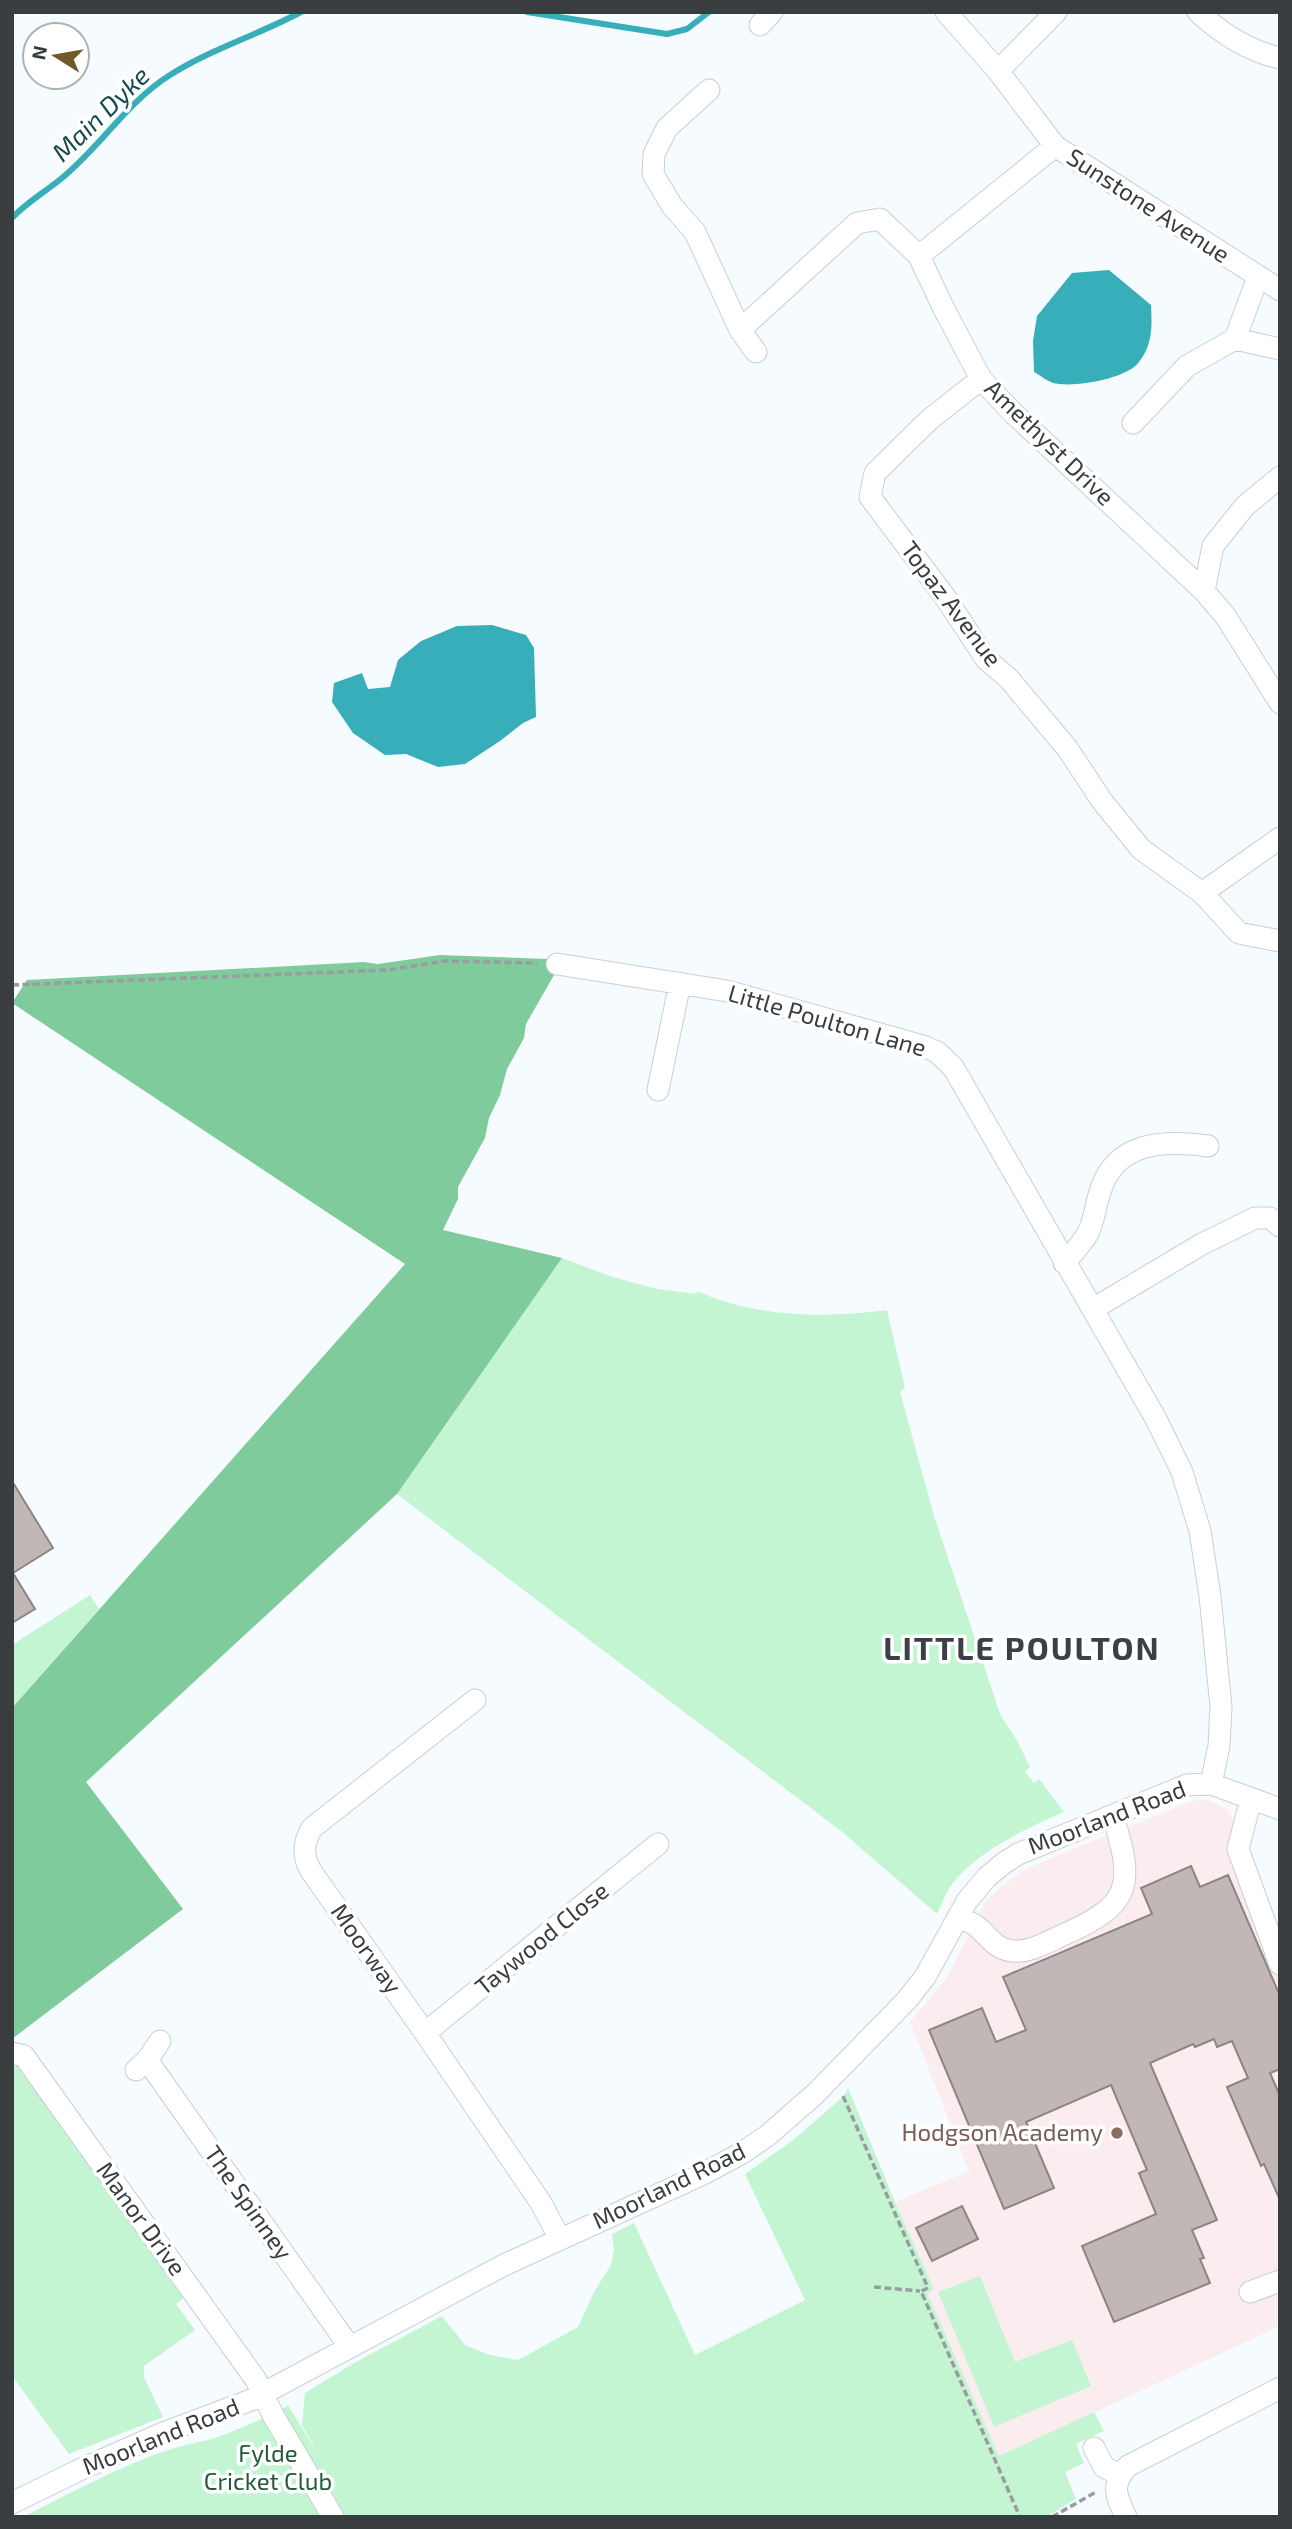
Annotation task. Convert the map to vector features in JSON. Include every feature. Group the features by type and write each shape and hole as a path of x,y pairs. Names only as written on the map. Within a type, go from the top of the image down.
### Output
{"street":[{"name":"Sunstone Avenue","path":"946,12 998,71 1055,146 1280,290"},
{"path":"998,71 1056,12"},
{"path":"1198,12 1217,29 1241,44 1264,55 1280,58"},
{"path":"709,90 667,128 654,154 653,174 672,206 695,232 740,330 756,352"},
{"path":"919,256 1055,146"},
{"name":"Amethyst Drive","path":"740,330 857,223 880,219 919,256 981,379 1012,412 1204,591 1226,617 1280,703"},
{"path":"1133,423 1187,366 1235,339 1258,277"},
{"path":"1235,339 1280,349"},
{"name":"Topaz Avenue","path":"981,379 929,420 875,472 870,497 945,597 986,659 1009,679 1067,748 1102,801 1141,849 1202,893 1239,933 1280,941"},
{"path":"1204,591 1213,546 1245,506 1280,477"},
{"path":"1202,893 1280,838"},
{"name":"Little Poulton Lane","path":"557,964 727,991 778,1004 923,1046 937,1052 953,1067 1156,1419 1182,1472 1200,1531 1210,1596 1221,1707 1219,1746 1211,1784"},
{"path":"658,1090 680,983"},
{"path":"1064,1263 1086,1236 1097,1211 1099,1194 1106,1176 1120,1159 1139,1148 1167,1142 1208,1146"},
{"path":"1093,1309 1202,1244 1255,1218 1270,1218 1280,1226"},
{"name":"Moorway","path":"475,1700 313,1828 304,1843 305,1856 311,1871 541,2203 561,2239"},
{"name":"Moorland Road","path":"12,2503 163,2433 263,2394 456,2289 701,2175 742,2153 784,2122 834,2076 925,1978 958,1917 987,1877 1018,1854 1187,1785 1211,1784 1280,1808"},
{"path":"1251,1799 1238,1849 1280,1964"},
{"path":"958,1917 981,1929 990,1941 1000,1948 1012,1951 1035,1947 1096,1920 1121,1896 1125,1882 1121,1843 1113,1817"},
{"name":"Taywood Close","path":"425,2033 658,1844"},
{"name":"The Spinney","path":"160,2041 141,2065 349,2346"},
{"name":"Manor Drive","path":"12,2053 24,2056 256,2380 333,2517"},
{"path":"1250,2292 1280,2281"},
{"path":"1126,2517 1117,2496 1118,2480 1128,2466 1280,2388"},
{"path":"1094,2448 1104,2468 1118,2480"}],"path":[{"path":"12,985 388,970 445,961 557,964"},
{"path":"834,2076 928,2288 921,2291 874,2287"},
{"path":"921,2291 1020,2517"},
{"path":"1052,2517 1118,2480"}],"shaded area":[{"name":"Hodgson Academy","path":"1205,1799 1226,1808 1247,1837 1259,1889 1280,1944 1280,2326 999,2457 926,2292 934,2288 895,2202 969,2171 910,2022 947,1978 985,1902 998,1889 1024,1870 1193,1801"}],"green space":[{"path":"440,955 547,959 554,975 526,1024 524,1038 507,1069 500,1095 489,1118 485,1138 458,1187 458,1199 443,1230 562,1258 397,1494 86,1782 183,1909 12,2039 12,1708 405,1264 12,1003 27,980 364,962 378,964"},
{"path":"562,1258 613,1277 657,1289 696,1294 697,1291 720,1300 767,1311 815,1315 887,1310 905,1388 900,1392 934,1516 1000,1714 1030,1767 1025,1772 1034,1783 1039,1779 1064,1812 1017,1834 971,1864 949,1889 937,1914 841,1831 397,1494"},
{"path":"90,1595 99,1609 12,1708 12,1645"},
{"path":"24,2061 189,2294 176,2304 195,2330 144,2366 144,2377 163,2417 69,2454 12,2376 12,2068"},
{"name":"Fylde Cricket Club","path":"848,2088 934,2289 927,2293 999,2456 1094,2412 1104,2431 1076,2444 1084,2463 1065,2472 1076,2499 1046,2517 23,2517 131,2464 174,2448 228,2433 288,2405 319,2456 302,2425 305,2393 354,2363 442,2316 465,2345 490,2355 518,2360 578,2327 595,2290 611,2265 614,2249 612,2234 634,2223 695,2355 805,2300 745,2174 792,2141 845,2095"},
{"path":"980,2276 1015,2362 1072,2340 1091,2386 994,2427 938,2292"}],"water":[{"path":"1109,270 1151,305 1149,342 1139,362 1123,373 1086,383 1053,383 1034,372 1033,341 1037,316 1072,273"},
{"path":"492,625 526,635 534,648 536,717 523,723 465,764 438,767 406,754 385,755 353,733 332,702 334,683 362,673 368,689 390,687 398,660 421,641 457,626"}],"building":[{"path":"12,1481 53,1548 13,1573 35,1609 12,1623"},
{"path":"1191,1866 1200,1887 1228,1875 1280,1996 1280,2069 1270,2073 1280,2096 1280,2200 1264,2164 1261,2166 1227,2087 1248,2078 1232,2041 1217,2047 1214,2039 1195,2047 1193,2044 1150,2063 1217,2220 1192,2230 1204,2258 1200,2259 1210,2283 1114,2322 1082,2246 1156,2214 1139,2173 1147,2170 1111,2085 1026,2122 1054,2188 1004,2209 929,2030 982,2008 996,2042 1026,2030 1003,1977 1152,1914 1141,1888"},
{"path":"962,2206 978,2239 932,2261 916,2228"}],"waterway":[{"name":"Main Dyke","path":"12,218 62,178 140,98 170,75 202,57 301,12"},
{"name":"Main Dyke","path":"527,12 667,34 687,29 709,12"}],"place":[{"name":"Hodgson Academy","path":"1117,2133"}],"district":[{"name":"LITTLE POULTON","path":"1022,1649"}]}
